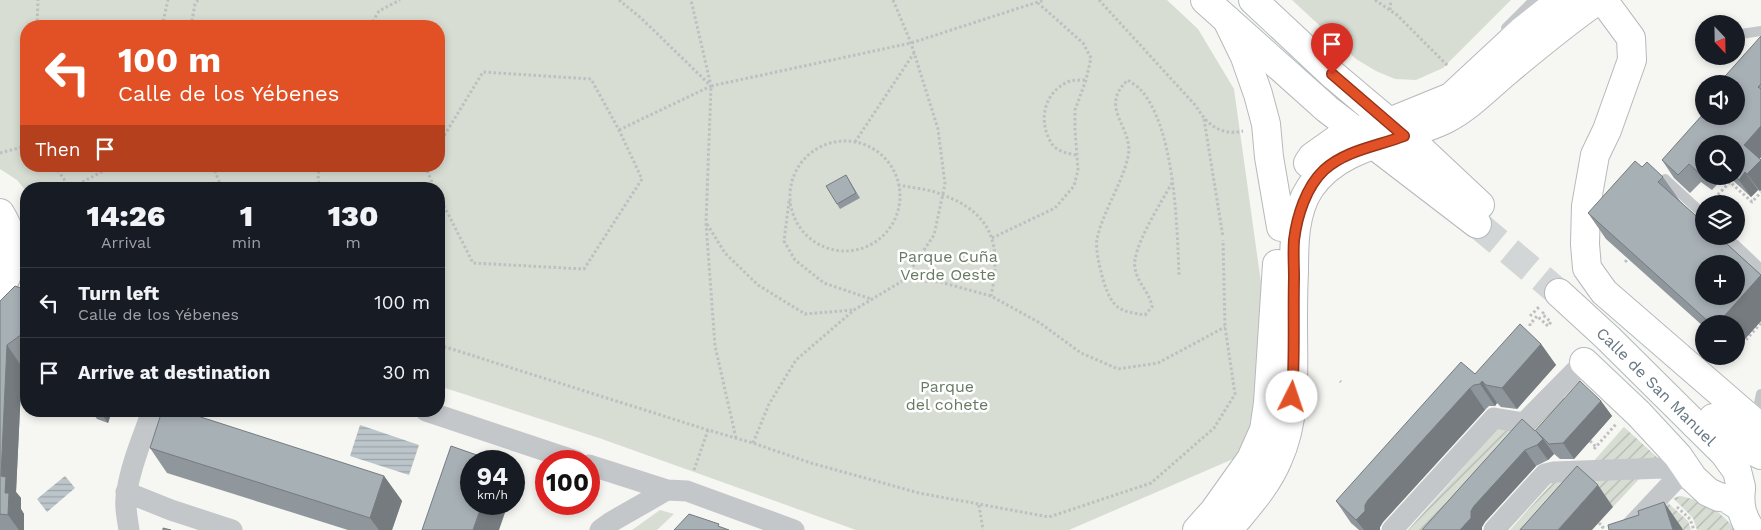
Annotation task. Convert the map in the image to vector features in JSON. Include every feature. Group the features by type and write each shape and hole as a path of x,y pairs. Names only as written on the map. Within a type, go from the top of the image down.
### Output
{"main road":[{"path":"1205,0 1327,109 1483,218 1435,135"},
{"path":"1252,0 1332,74 1396,129 1435,135"},
{"path":"1435,135 1452,97 1522,31 1560,0"},
{"path":"1435,135 1448,118 1467,105 1563,24 1598,0"},
{"path":"1603,0 1631,38 1632,60 1595,155 1586,206 1585,244 1587,268 1604,292 1759,415"},
{"path":"1613,0 1637,35 1638,58 1619,112 1602,150 1594,178 1590,262 1599,278 1634,315 1759,415"},
{"path":"1227,20 1246,58 1266,124 1269,157 1281,227"},
{"path":"1197,530 1214,511 1251,459 1264,430 1268,403 1273,310 1281,227 1284,205 1295,182 1312,157 1343,135 1366,138 1396,129 1435,135"},
{"path":"1228,530 1267,482 1279,458 1291,410 1294,370 1294,240 1300,213 1310,189 1324,170 1346,156 1366,138"},
{"path":"0,213 10,228 14,250 12,279"},
{"name":"Calle de San Manuel","path":"1744,508 1737,471 1724,453 1608,338 1563,288 1745,446 1761,455"},
{"path":"1584,362 1639,414 1708,492 1726,498 1744,508 1750,469 1761,460"}],"street":[{"path":"1392,530 1494,418 1524,423 1584,362"},
{"path":"129,530 126,492 134,461 150,417"},
{"path":"444,417 543,450"},
{"path":"1494,530 1545,474 1663,468"},
{"path":"600,469 667,490 687,491 794,530"},
{"path":"1628,530 1674,480 1685,477 1694,478"},
{"path":"600,530 667,490"},
{"path":"126,492 232,530"}],"lane":[{"path":"1500,34 1534,0"},
{"path":"1745,33 1761,31"},
{"path":"1435,135 1458,76"},
{"path":"1665,179 1695,207"},
{"path":"1736,245 1761,269"}],"path":[{"path":"37,20 38,0"},
{"path":"163,20 168,0"},
{"path":"192,20 195,4 198,0"},
{"path":"374,20 379,11 400,0"},
{"path":"619,0 641,18 711,86"},
{"path":"691,0 711,86 706,223 715,346 736,439"},
{"path":"753,443 769,404 796,360 854,310 904,280 934,235 945,184 938,129 911,43 893,0"},
{"path":"619,130 711,86 911,43 1044,0"},
{"path":"445,347 753,443 811,463 901,488 979,504 1049,517 1151,483 1214,428 1235,394 1225,327 1223,239 1204,119 1196,106 1099,0"},
{"path":"1375,0 1397,15 1448,66"},
{"path":"1390,0 1390,10"},
{"path":"992,238 1055,208 1074,186 1078,170 1075,110 1086,80 1091,58 1083,43 1038,2"},
{"path":"855,142 914,53"},
{"path":"445,134 483,72 590,80 619,130 642,179 584,269 473,263 445,208"},
{"path":"1076,155 1067,154 1052,145 1044,125 1044,107 1054,90 1072,80 1086,80"},
{"path":"1172,183 1148,227 1136,254 1135,268 1140,282 1151,297 1152,307 1145,315 1126,312 1110,301 1100,270 1097,240 1129,156 1127,138 1118,120 1115,100 1120,87 1128,80 1139,88 1153,108 1166,149 1176,204 1180,275"},
{"path":"1204,119 1222,131 1241,132 1250,128"},
{"path":"790,196 793,214 802,231 816,243 833,250 852,251 870,245 885,234 895,218 900,200 898,185 891,166 881,154 867,146 855,142 833,142 816,150 802,162 793,178 790,196 784,241 795,260 824,283 872,299"},
{"path":"0,153 20,148"},
{"path":"82,182 101,172"},
{"path":"1718,195 1730,182 1744,195"},
{"path":"898,185 943,194 966,206 982,220 992,238 996,252 996,273 991,296"},
{"path":"1745,196 1752,202 1761,192"},
{"path":"706,223 725,253 758,285 805,314 854,310"},
{"path":"904,280 940,282 991,296 1040,323 1081,353 1118,369 1158,363 1225,327"},
{"path":"1530,324 1537,316 1548,326 1551,322 1542,314"},
{"path":"1745,341 1761,323"},
{"path":"1574,472 1621,419"},
{"path":"694,470 708,430"},
{"path":"1590,441 1596,447"},
{"path":"1671,500 1690,520 1694,530"},
{"path":"979,504 983,530"},
{"path":"1599,523 1603,527 1600,530"}],"green space":[{"name":"Parque Cuña Verde Oeste","path":"0,0 1167,0 1198,29 1234,89 1277,398 1270,443 1069,530 856,530 599,438 445,388 445,182 20,182 20,184 0,169"},
{"path":"1292,0 1511,0 1443,68 1416,80 1395,79 1376,71 1356,59"},
{"path":"1591,397 1446,530 1408,530 1502,424 1559,398"},
{"path":"1624,427 1658,458 1591,464"},
{"path":"1641,477 1613,507 1554,530 1510,530 1555,480"},
{"path":"1681,496 1706,504 1736,530 1697,530 1693,518 1673,498"},
{"path":"1668,503 1688,521 1691,530 1683,530 1682,528 1643,530"},
{"path":"660,510 674,514 657,530 632,530"}],"shaded area":[{"path":"360,425 419,445 409,475 350,456"},
{"path":"65,476 75,488 47,512 37,499"}],"building":[{"path":"1761,36 1761,84 1758,87 1761,89 1761,126 1745,144 1745,135 1695,135 1695,169 1689,164 1678,175 1662,160 1695,123 1695,125 1745,125 1745,75 1726,75 1735,65 1745,65 1745,54"},
{"path":"1745,146 1761,160 1747,174 1745,172"},
{"path":"1635,161 1642,167 1647,162 1663,177 1658,182 1695,215 1695,245 1728,245 1739,255 1695,255 1695,305 1734,305 1725,315 1701,315 1588,213"},
{"path":"846,175 856,193 837,204 826,186"},
{"path":"1745,260 1761,275 1745,293"},
{"path":"15,286 20,288 20,335 7,345 1,476 6,477 5,493 9,493 8,515 0,514 0,301"},
{"path":"1520,324 1541,344 1502,388 1486,385 1482,381 1480,384 1470,388 1368,500 1365,505 1365,511 1356,520 1336,501 1461,362 1475,374"},
{"path":"1580,381 1601,401 1563,443 1549,444 1536,431 1543,439 1537,445 1525,450 1474,506 1471,511 1471,518 1460,530 1422,530 1522,419 1535,431"},
{"path":"160,417 201,417 384,476 370,518 150,448"},
{"path":"451,446 462,450 460,450 460,515 478,515 473,530 422,530"},
{"path":"1577,466 1598,485 1558,530 1520,530"},
{"path":"1664,502 1673,530 1609,530 1608,525 1639,515 1638,511"},
{"path":"689,514 719,524 718,526 729,530 674,530"}],"tunnel":[{"path":"1477,224 1559,293"}],"route":[{"path":"1292,397 1294,370 1294,240 1300,213 1310,189 1324,170 1346,156 1404,136 1332,74"}],"park label":[{"name":"Parque del cohete","path":"947,395"}]}
